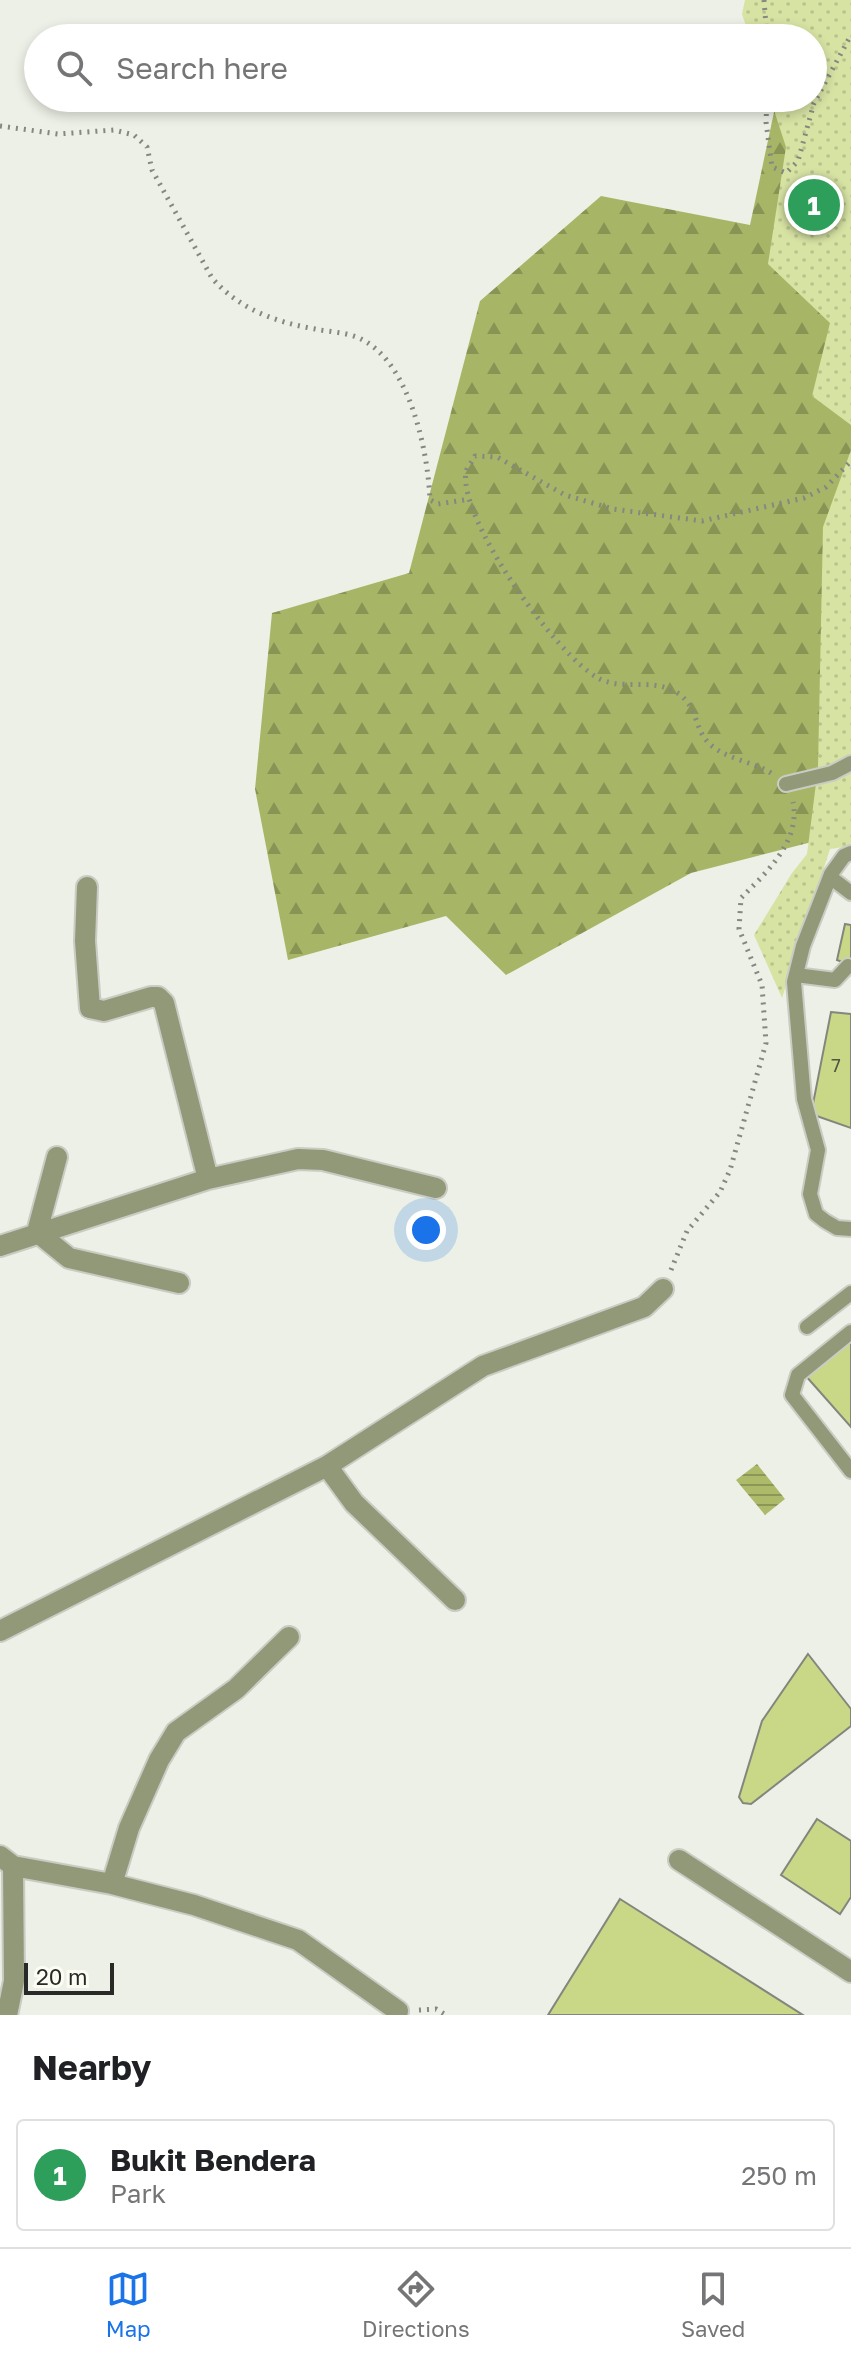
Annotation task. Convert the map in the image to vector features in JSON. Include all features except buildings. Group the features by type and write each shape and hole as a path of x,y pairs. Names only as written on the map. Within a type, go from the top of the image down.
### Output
{"street":[{"path":"87,887 85,941 90,1008 99,1012 151,997 158,997 164,1003 208,1179"},
{"path":"37,1232 57,1157"},
{"path":"0,1246 208,1179 298,1159 323,1160 436,1188"},
{"path":"37,1232 69,1258 179,1283"},
{"path":"0,1631 327,1466 483,1366 644,1307 663,1289"},
{"path":"327,1466 354,1503 455,1600"},
{"path":"112,1884 129,1828 159,1760 176,1732 236,1689 289,1637"},
{"path":"679,1860 851,1972"},
{"path":"7,2015 14,1981 7,1861 194,1905 298,1940 398,2011"}],"lane":[{"path":"786,784 832,773 851,763"},
{"path":"851,853 844,856 830,877 796,975 795,1003 804,1099 818,1150 810,1194 816,1214 837,1228 851,1229"},
{"path":"830,877 851,893"},
{"path":"796,975 835,980 848,966"},
{"path":"807,1327 851,1293"},
{"path":"851,1332 798,1375 792,1395 851,1471"}],"path":[{"path":"764,0 766,24"},
{"path":"827,79 851,35"},
{"path":"767,112 768,156 772,167 786,173 798,161 812,112"},
{"path":"0,126 58,134 114,130 134,135 147,147 152,170 212,278 224,292 250,310 297,326 362,339 376,349 395,373 420,431 429,467 430,500 438,504 470,499"},
{"path":"663,1289 687,1231 720,1192 730,1170 766,1043 762,985 739,929 741,898 777,861 795,821 794,805 786,784 756,763 718,750 705,739 698,717 681,695 657,682 626,684 598,678 578,661 538,620 503,573 470,499 466,472 475,456 497,457 565,495 641,515 702,521 804,498 826,487 851,461"}],"green space":[{"path":"851,0 851,832 691,873 506,975 446,916 288,960 255,789 272,613 409,573 480,301 601,196 750,225 774,112 827,112 827,24"}],"shaded area":[{"path":"745,0 851,0 851,425 812,396 830,323 768,264 786,147 775,112 827,112 827,24 745,24 742,14"},
{"path":"851,450 851,846 830,849 782,998 754,935 807,854 818,768 823,527"},
{"path":"757,1464 785,1499 765,1515 736,1480"}],"place":[{"name":"Bukit Bendera","path":"814,205"}]}
